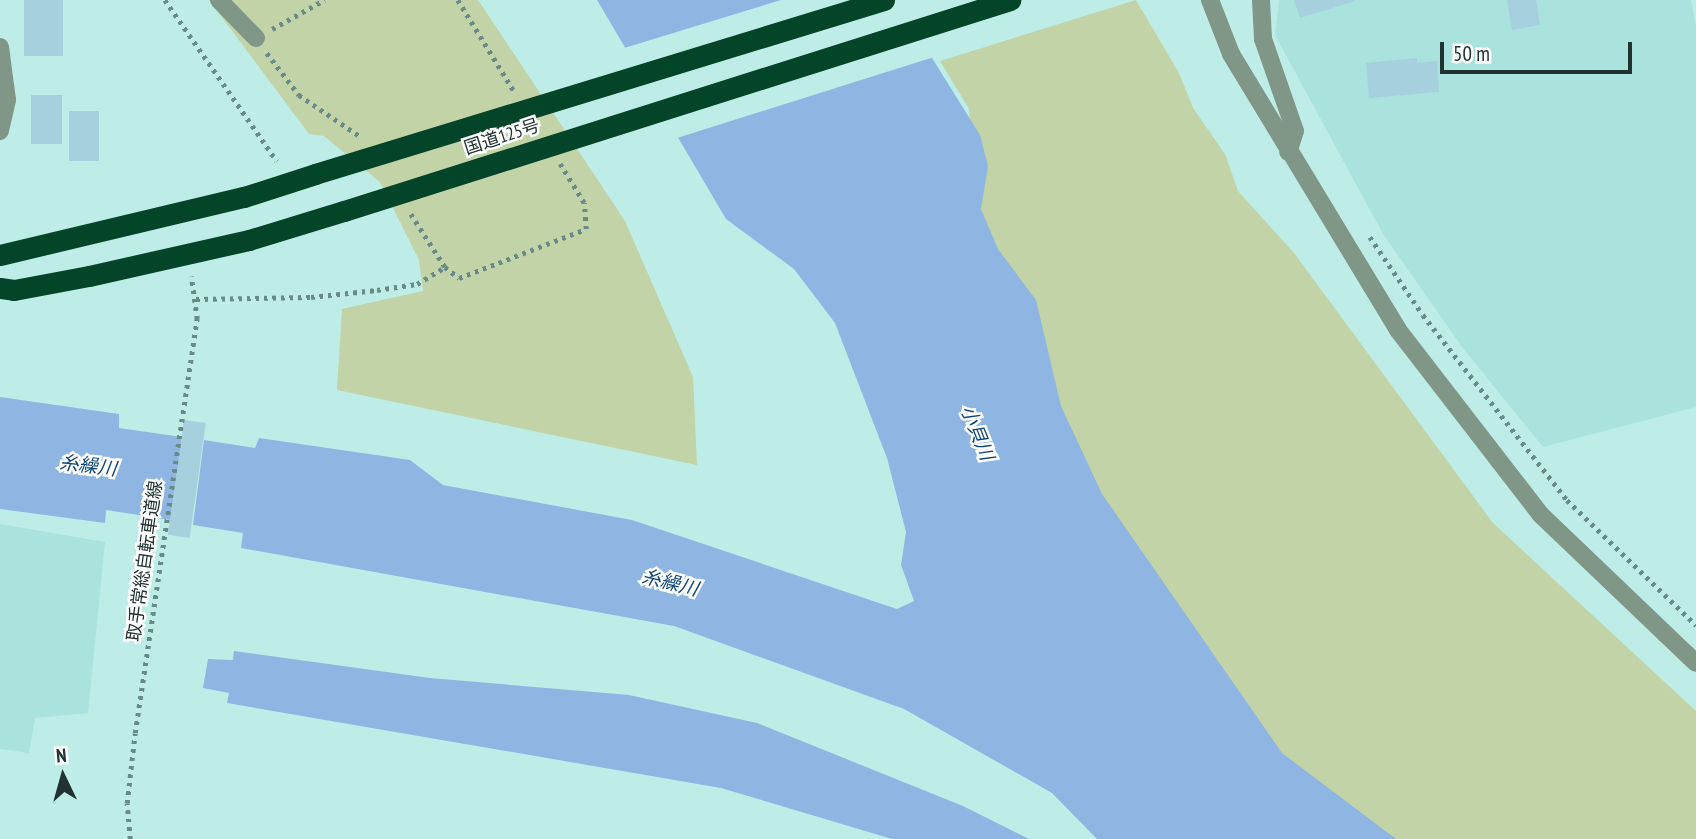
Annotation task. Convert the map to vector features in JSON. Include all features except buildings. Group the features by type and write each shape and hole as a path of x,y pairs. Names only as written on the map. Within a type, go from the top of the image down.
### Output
{"highway":[{"name":"国道125号","path":"0,255 244,197 884,0"},
{"name":"国道125号","path":"0,288 13,290 103,273 249,240 1010,0"}],"street":[{"path":"219,0 256,38"},
{"path":"1210,0 1231,54 1398,330 1541,515 1696,663"},
{"path":"1261,0 1263,39 1295,131 1288,152"},
{"path":"0,47 7,100 0,131"}],"path":[{"path":"165,0 277,161"},
{"path":"256,38 324,0"},
{"path":"1362,225 1423,314 1567,500 1696,625"},
{"path":"196,299 311,298 377,290 417,284 445,267"},
{"name":"取手常総自転車道線","path":"130,839 127,803 162,530 196,299 195,286"}],"shaded area":[{"path":"1279,0 1691,0 1696,27 1696,407 1543,447 1462,347 1383,234 1275,35"},
{"path":"0,524 105,542 88,713 35,718 29,753 0,749"}],"green space":[{"path":"209,0 478,0 625,221 693,377 697,465 337,390 342,309 423,291 419,260 380,182 324,136 309,134"},
{"path":"1136,0 1179,73 1193,108 1225,154 1238,191 1294,253 1493,523 1696,711 1696,839 1359,839 1113,574 977,226 969,109 940,61"}],"water":[{"path":"597,0 896,0 980,135 988,166 981,209 998,249 1036,300 1061,406 1102,494 1282,753 1396,839 1097,839 1052,793 904,709 674,626 241,548 243,533 193,525 204,440 255,448 259,438 410,460 443,485 632,520 897,609 914,601 901,565 906,532 887,458 835,323 794,269 726,219"},
{"name":"糸繰川","path":"0,397 119,414 119,428 182,437 171,520 106,510 105,523 0,509"},
{"path":"234,651 430,678 629,695 757,723 963,806 1029,839 892,839 721,788 227,703 229,693 203,688 208,659 233,660"}],"pier":[{"path":"781,0 900,0 934,57 674,139 621,49"}],"water label":[{"name":"小貝川","path":"977,433"}]}
